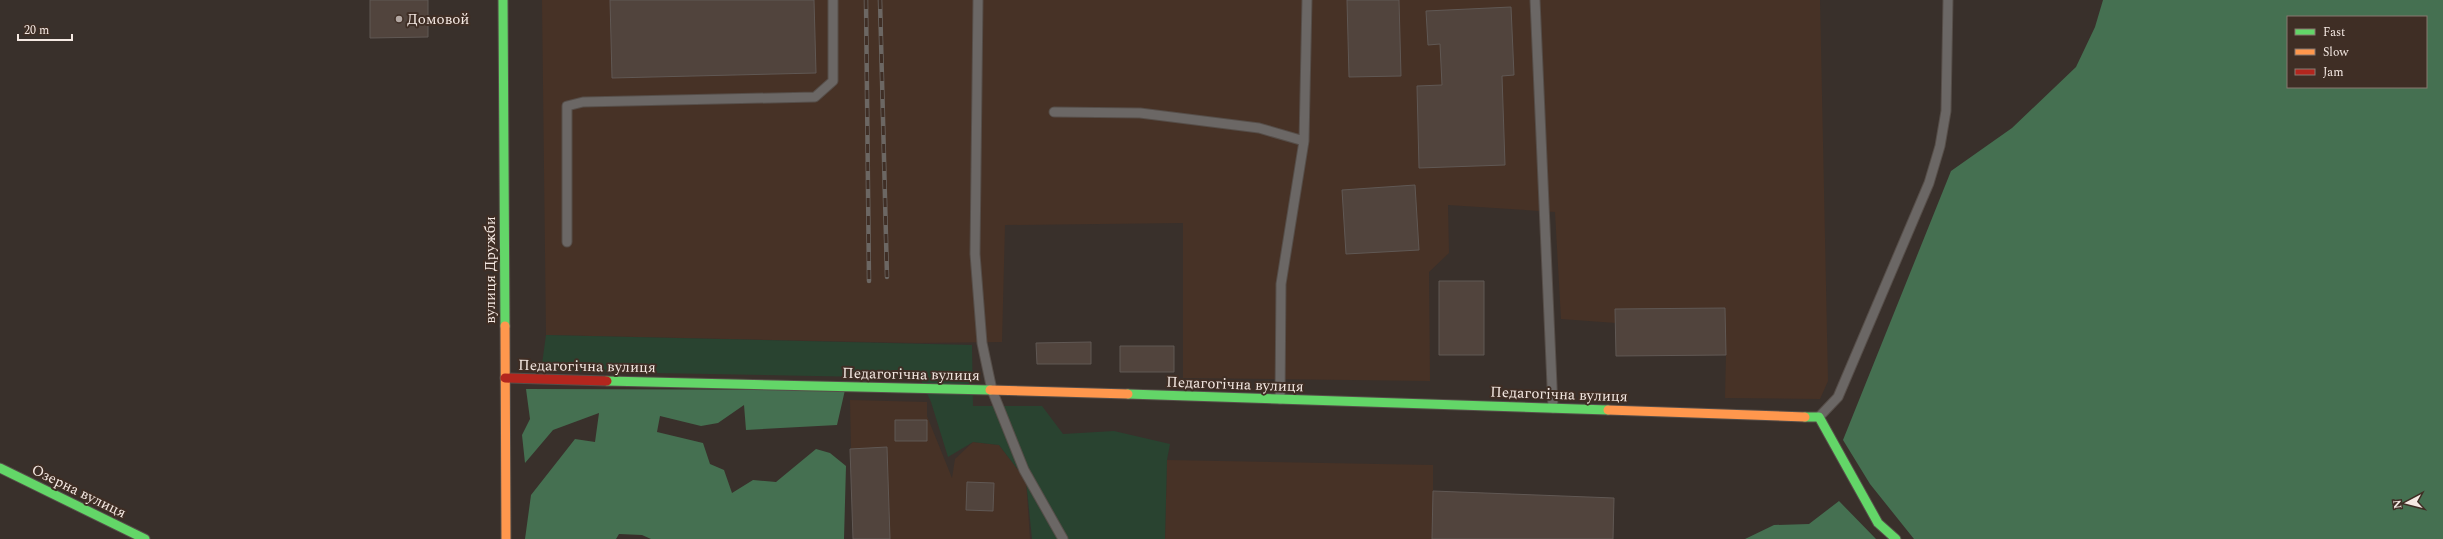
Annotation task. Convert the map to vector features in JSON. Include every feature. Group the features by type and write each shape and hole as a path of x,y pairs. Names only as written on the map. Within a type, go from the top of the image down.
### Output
{"street":[{"name":"вулиця Дружби","path":"503,0 506,539"},
{"name":"Педагогічна вулиця","path":"505,378 992,390 1819,417"},
{"path":"1819,417 1878,523 1896,539"},
{"name":"Озерна вулиця","path":"0,468 145,539"}],"lane":[{"path":"567,242 567,106 583,102 815,97 833,81 833,0"},
{"path":"978,0 975,254 982,343 992,390 1024,470 1063,539"},
{"path":"1280,399 1281,284 1304,141 1307,0"},
{"path":"1535,0 1553,408"},
{"path":"1819,417 1838,396 1929,183 1940,146 1946,111 1948,0"},
{"path":"1054,112 1140,113 1259,128 1304,141"}],"shaded area":[{"path":"542,0 1820,0 1828,381 1820,399 1725,398 1726,355 1616,356 1616,323 1561,319 1555,212 1448,205 1449,253 1429,272 1430,381 1183,378 1183,223 1005,225 1002,342 918,343 546,335"},
{"path":"850,400 927,402 927,416 952,478 955,459 973,442 999,445 1026,480 1030,539 853,539"},
{"path":"1167,460 1433,465 1433,491 1614,498 1613,539 1165,539"}],"green space":[{"path":"2103,0 2443,0 2443,539 1914,539 1870,484 1843,440 1951,171 2012,128 2076,67 2095,27"},
{"path":"546,335 972,345 973,406 1042,406 1063,434 1114,431 1170,444 1167,460 1165,539 1032,539 1026,480 999,445 973,442 948,457 931,402 920,378 541,371"},
{"path":"526,389 845,390 837,425 746,430 744,405 718,423 701,426 660,416 657,432 703,443 710,464 724,470 732,493 753,480 776,482 816,449 830,453 846,466 844,539 651,539 642,535 619,534 616,539 525,539 531,495 575,439 595,442 599,413 553,430 525,463 522,435 530,419"},
{"path":"1839,501 1876,539 1745,539 1774,525 1809,524"}],"building":[{"name":"Домовой","path":"370,0 428,0 428,37 370,38"},
{"path":"610,0 814,0 816,73 612,78"},
{"path":"1347,0 1399,0 1401,76 1349,77"},
{"path":"1511,7 1514,75 1502,76 1505,165 1419,168 1417,86 1442,85 1440,44 1428,45 1426,11"},
{"path":"1415,185 1419,250 1346,254 1342,190"},
{"path":"1439,281 1484,281 1484,355 1439,355"},
{"path":"1725,308 1726,355 1616,356 1615,309"},
{"path":"1091,342 1091,364 1037,364 1036,343"},
{"path":"1120,346 1174,346 1174,372 1120,372"},
{"path":"895,420 927,420 927,441 895,441"},
{"path":"887,447 890,539 853,539 850,449"},
{"path":"967,482 994,483 993,511 966,510"},
{"path":"1433,491 1614,498 1613,539 1432,539"}],"railway":[{"path":"866,0 869,281"},
{"path":"880,0 887,277"}],"traffic: fast":[{"path":"503,0 505,326"},
{"path":"607,381 990,390"},
{"path":"1128,394 1608,410"},
{"path":"1805,417 1819,417 1878,523 1896,539"},
{"path":"0,468 145,539"}],"traffic: slow":[{"path":"505,326 506,539"},
{"path":"990,390 1128,394"},
{"path":"1608,410 1805,417"}],"traffic: jam":[{"path":"505,378 607,381"}],"place":[{"name":"Домовой","path":"399,19"}]}
